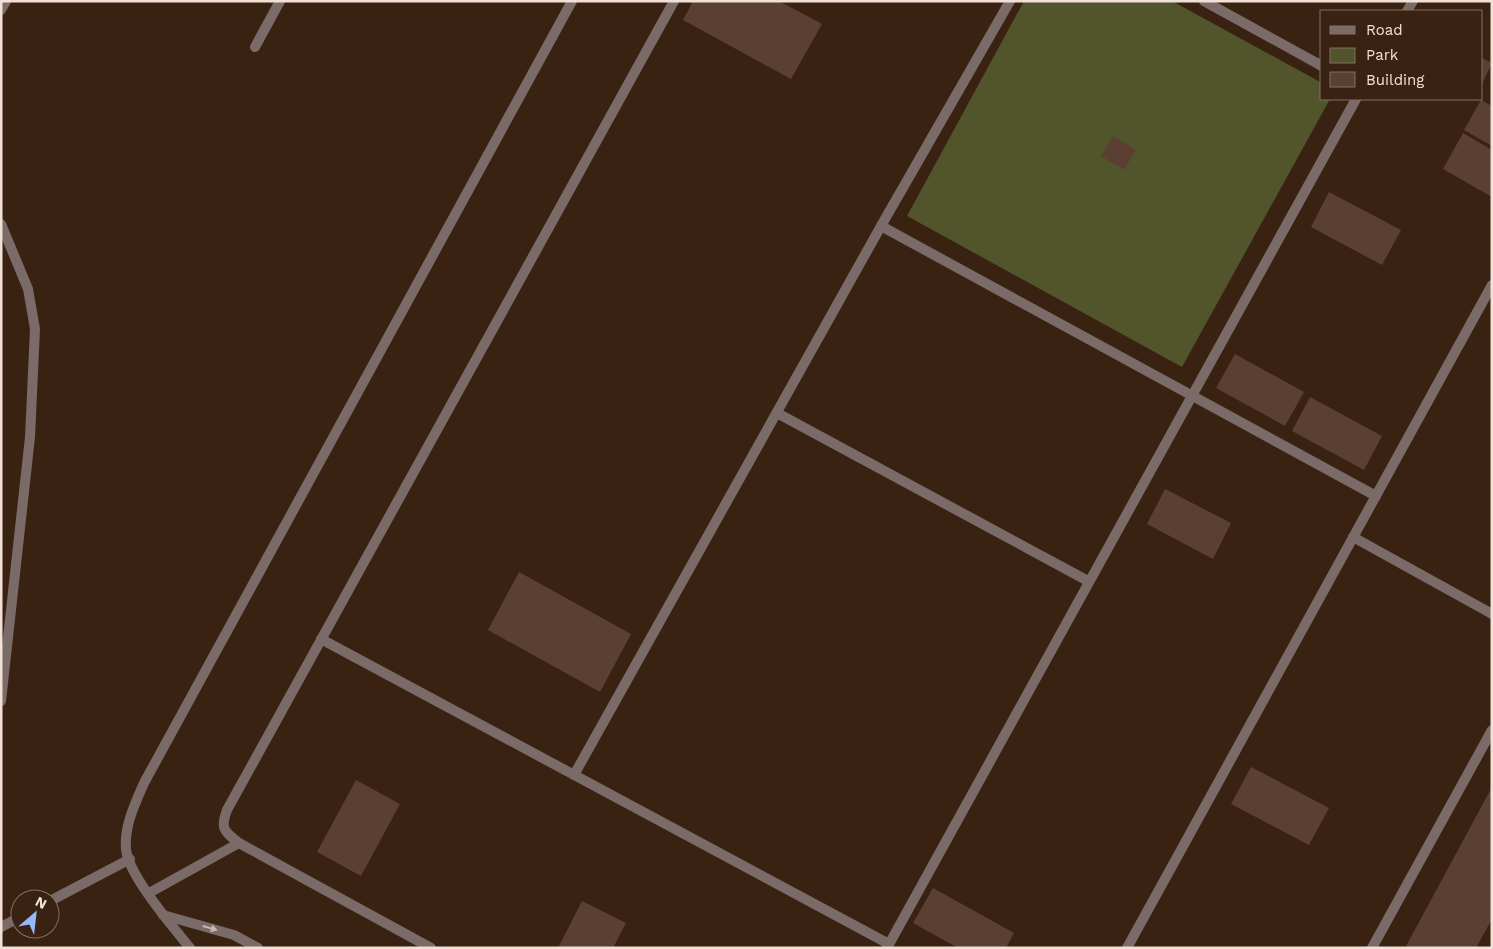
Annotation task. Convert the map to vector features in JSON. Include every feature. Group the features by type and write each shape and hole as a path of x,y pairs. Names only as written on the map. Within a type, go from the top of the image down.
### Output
{"street":[{"path":"1,10 6,1"},
{"path":"255,47 280,1"},
{"path":"190,948 163,915 134,871 126,850 129,820 144,783 572,1"},
{"path":"431,948 238,843 225,832 223,822 227,810 674,1"},
{"path":"574,774 881,226 1010,1"},
{"path":"1204,1 1320,65"},
{"path":"321,639 574,774 888,946 1355,100"},
{"path":"1,224 28,289 35,328 30,437 1,701"},
{"path":"881,226 1376,496"},
{"path":"1127,948 1492,285"},
{"path":"777,413 1088,581"},
{"path":"1353,537 1492,614"},
{"path":"1372,948 1492,730"},
{"path":"149,893 238,843"},
{"path":"60,896 130,859"},
{"path":"163,915 234,935 258,948"}],"green space":[{"path":"1024,1 1172,1 1320,82 1320,100 1329,100 1182,367 907,216"}],"building":[{"path":"693,1 779,1 822,24 791,79 683,20"},
{"path":"1483,58 1492,63 1483,82"},
{"path":"1481,100 1492,106 1492,146 1464,130"},
{"path":"1463,133 1492,150 1492,197 1443,169"},
{"path":"1113,136 1136,150 1124,170 1101,156"},
{"path":"1329,192 1401,230 1382,265 1311,227"},
{"path":"1235,354 1304,392 1285,426 1216,388"},
{"path":"1310,397 1382,436 1364,470 1292,431"},
{"path":"1165,489 1231,523 1213,559 1147,524"},
{"path":"519,572 631,634 600,692 488,630"},
{"path":"1251,767 1329,808 1309,845 1231,804"},
{"path":"356,780 400,804 361,876 317,852"},
{"path":"1492,787 1492,919 1476,948 1405,948"},
{"path":"933,888 1014,933 1006,948 958,948 913,923"},
{"path":"582,901 626,923 613,948 558,948"}]}
